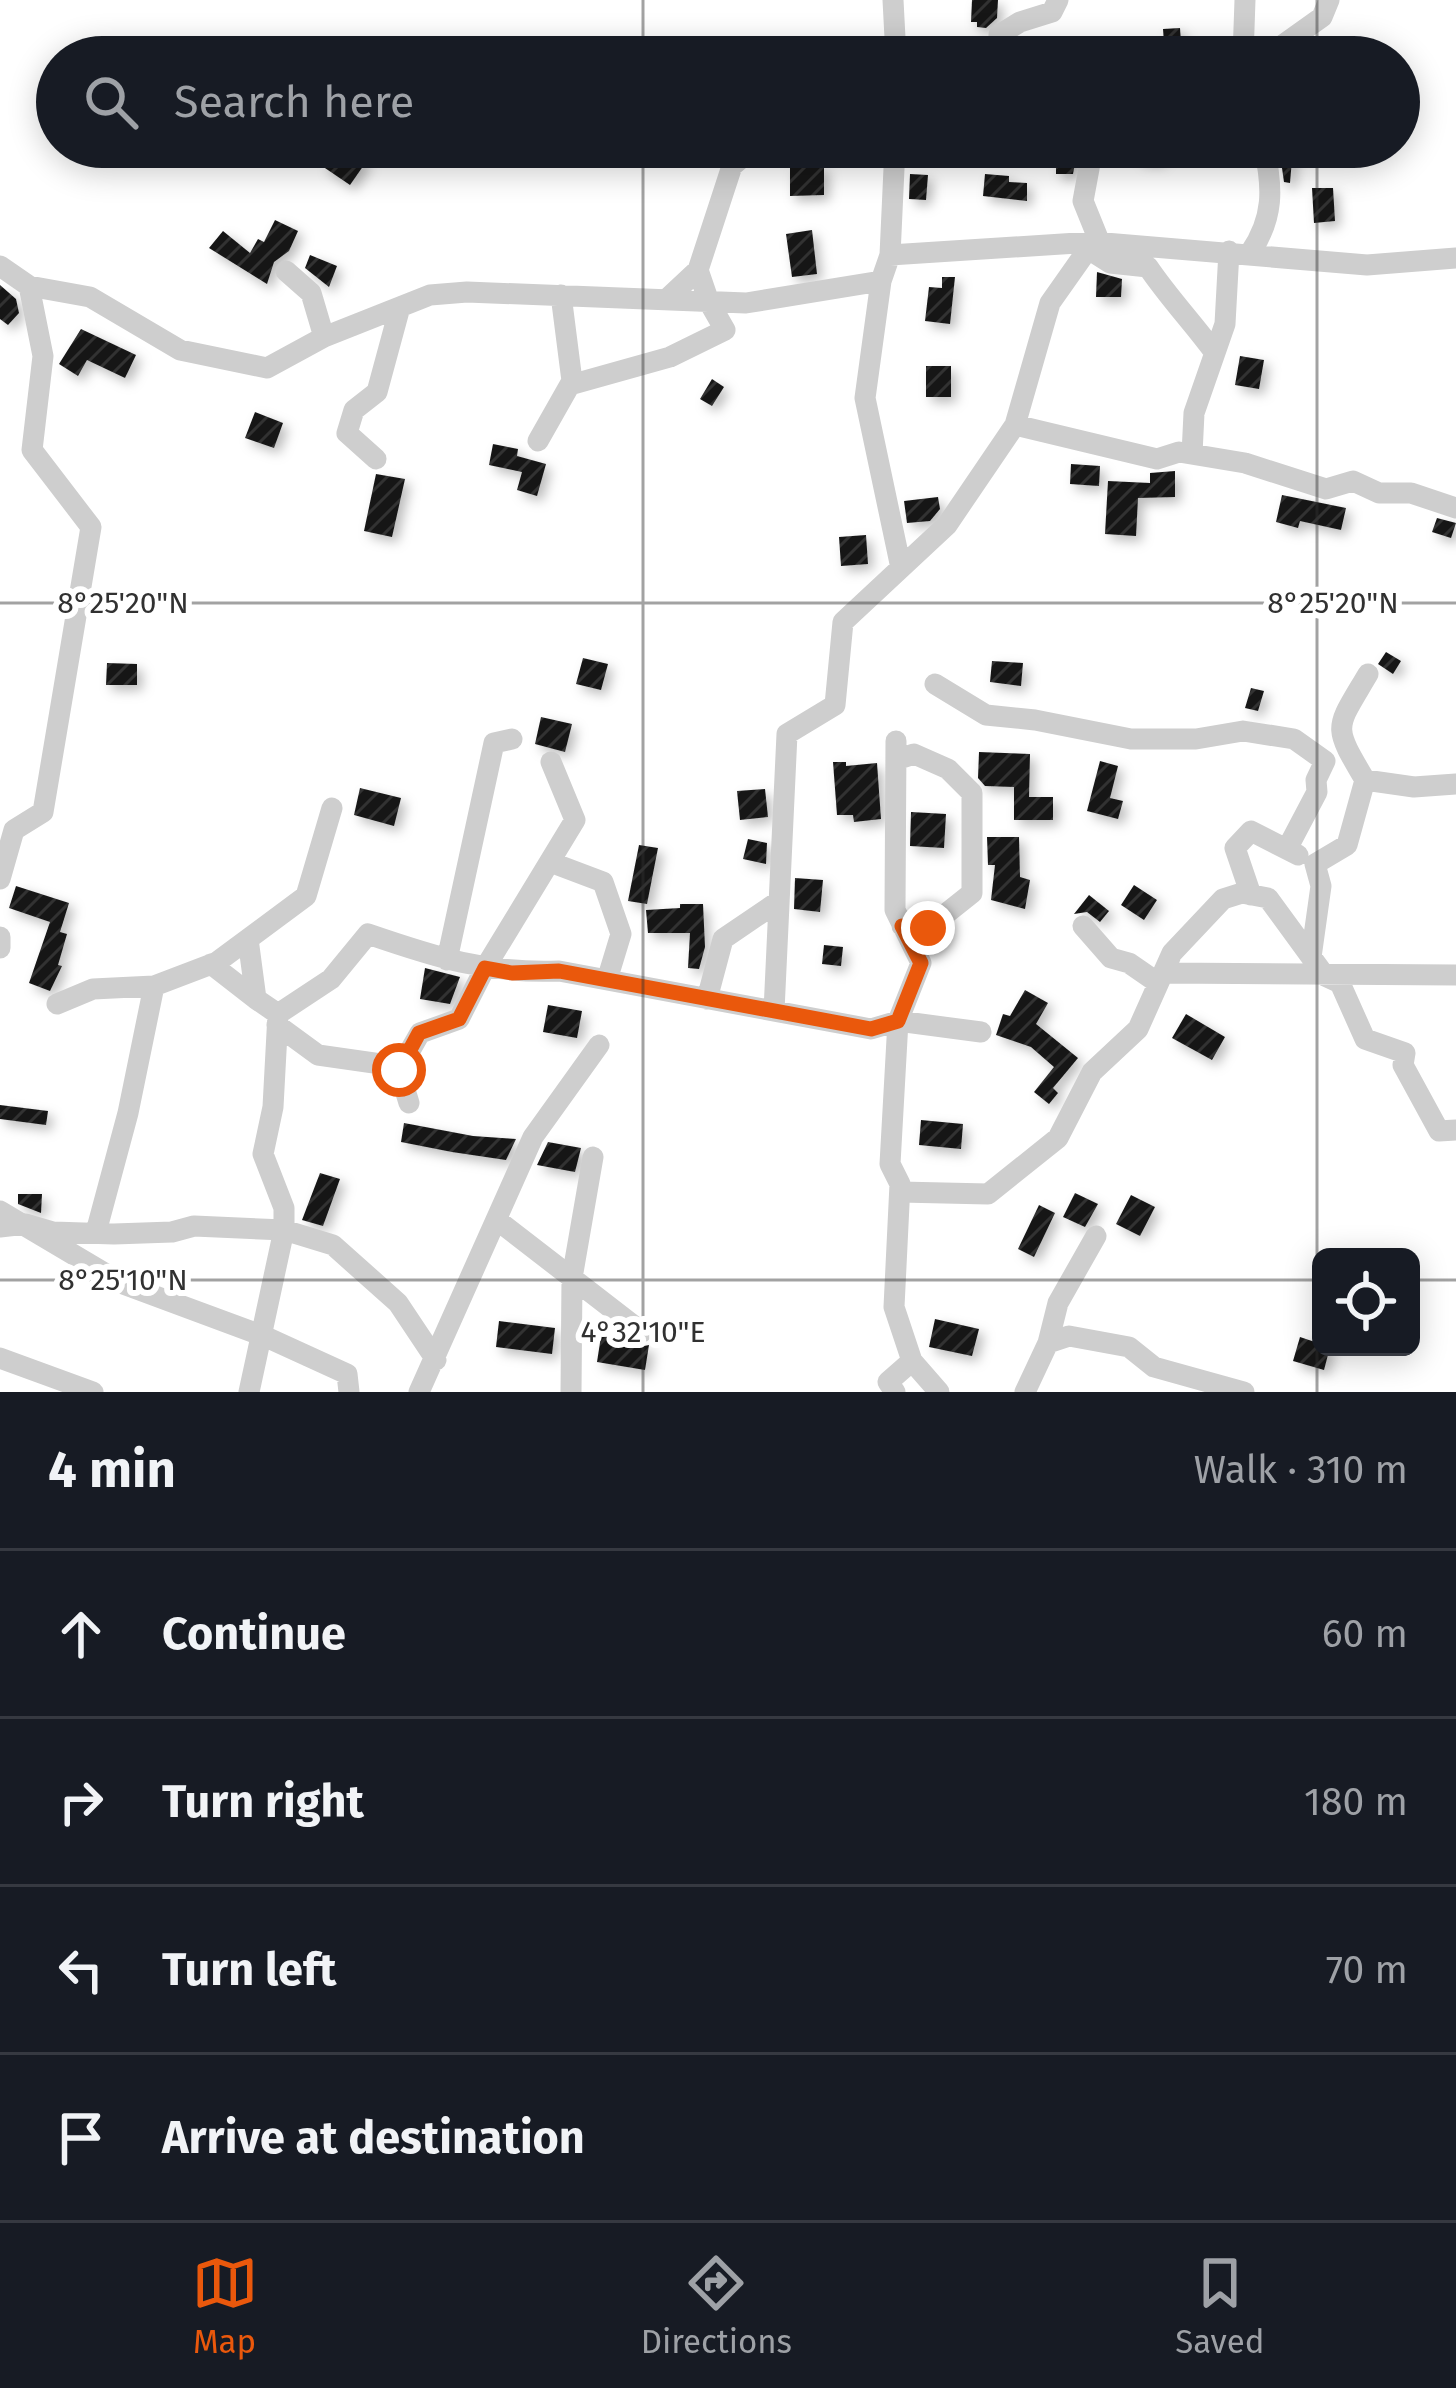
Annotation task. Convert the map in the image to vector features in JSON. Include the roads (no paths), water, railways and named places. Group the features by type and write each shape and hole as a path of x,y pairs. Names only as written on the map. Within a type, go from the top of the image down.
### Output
{"street":[{"path":"893,0 895,36"},
{"path":"999,36 1020,22 1052,12 1058,0"},
{"path":"1244,36 1245,0"},
{"path":"1296,36 1322,17 1329,0"},
{"path":"667,299 698,270 731,168"},
{"path":"894,168 890,255 881,281 865,398 901,568"},
{"path":"1090,168 1084,201 1094,245 1110,263 1148,267 1180,314 1215,353"},
{"path":"1192,454 1194,413 1226,324 1239,252 1266,230 1273,189 1268,168"},
{"path":"890,255 1094,245 1239,252 1367,265 1456,258"},
{"path":"774,1011 787,734 835,705 844,622 947,525 1015,425 1049,303 1094,245"},
{"path":"0,266 29,286 90,297 180,350 267,368 324,337 430,295 467,292 746,303 881,281"},
{"path":"570,385 670,357 725,330 698,270"},
{"path":"286,271 311,293 324,337"},
{"path":"0,879 14,830 43,812 91,527 32,450 43,356 29,286"},
{"path":"538,441 570,385 560,296"},
{"path":"376,459 346,433 353,410 377,392 400,307"},
{"path":"1015,425 1157,459 1179,452 1192,454 1245,463 1326,489 1353,482 1378,494 1411,493 1456,508"},
{"path":"1316,864 1347,844 1366,780 1340,738 1340,722 1368,674"},
{"path":"935,684 986,715 1035,719 1131,739 1196,739 1243,731 1294,739 1325,761 1316,780 1317,792 1287,849"},
{"path":"447,960 494,743 512,739"},
{"path":"902,926 928,928 972,892 972,793 948,769 896,751 895,910 902,926 921,963 898,1021 890,1164 900,1192 894,1306 912,1361 939,1392"},
{"path":"409,1103 399,1070 419,1033 459,1019 575,820 550,762"},
{"path":"1366,780 1414,787 1456,784"},
{"path":"56,1004 93,989 154,986 211,964 248,939 306,896 332,808"},
{"path":"1251,895 1235,848 1251,831 1316,864 1321,886 1311,957"},
{"path":"550,862 603,882 621,934 607,980"},
{"path":"900,1192 988,1194 1058,1138 1093,1072 1138,1029 1172,953 1222,899 1251,895 1268,898 1325,976 1340,983 1365,1039 1406,1053 1403,1065 1439,1131 1456,1130"},
{"path":"707,999 723,939 779,901"},
{"path":"1082,926 1111,958 1161,978 1456,975"},
{"path":"277,1019 331,979 368,934 447,960 512,973 559,971 871,1029 898,1021 981,1032"},
{"path":"0,938 0,948"},
{"path":"248,939 256,999"},
{"path":"211,964 318,1054 381,1064 404,1062"},
{"path":"96,1232 128,1113 154,986"},
{"path":"249,1392 284,1230 284,1208 263,1154 273,1107 277,1019"},
{"path":"419,1392 533,1137 598,1045"},
{"path":"571,1392 572,1278 593,1157"},
{"path":"0,1211 123,1284 263,1336 347,1374 349,1392"},
{"path":"497,1220 642,1333"},
{"path":"0,1227 26,1224 52,1232 158,1233 194,1226 284,1230 333,1245 398,1304 436,1360"},
{"path":"1025,1392 1048,1343 1058,1304 1096,1236"},
{"path":"1048,1343 1069,1336 1129,1347 1154,1367 1244,1392"},
{"path":"0,1358 93,1392"},
{"path":"895,1392 888,1382 912,1361"}]}
